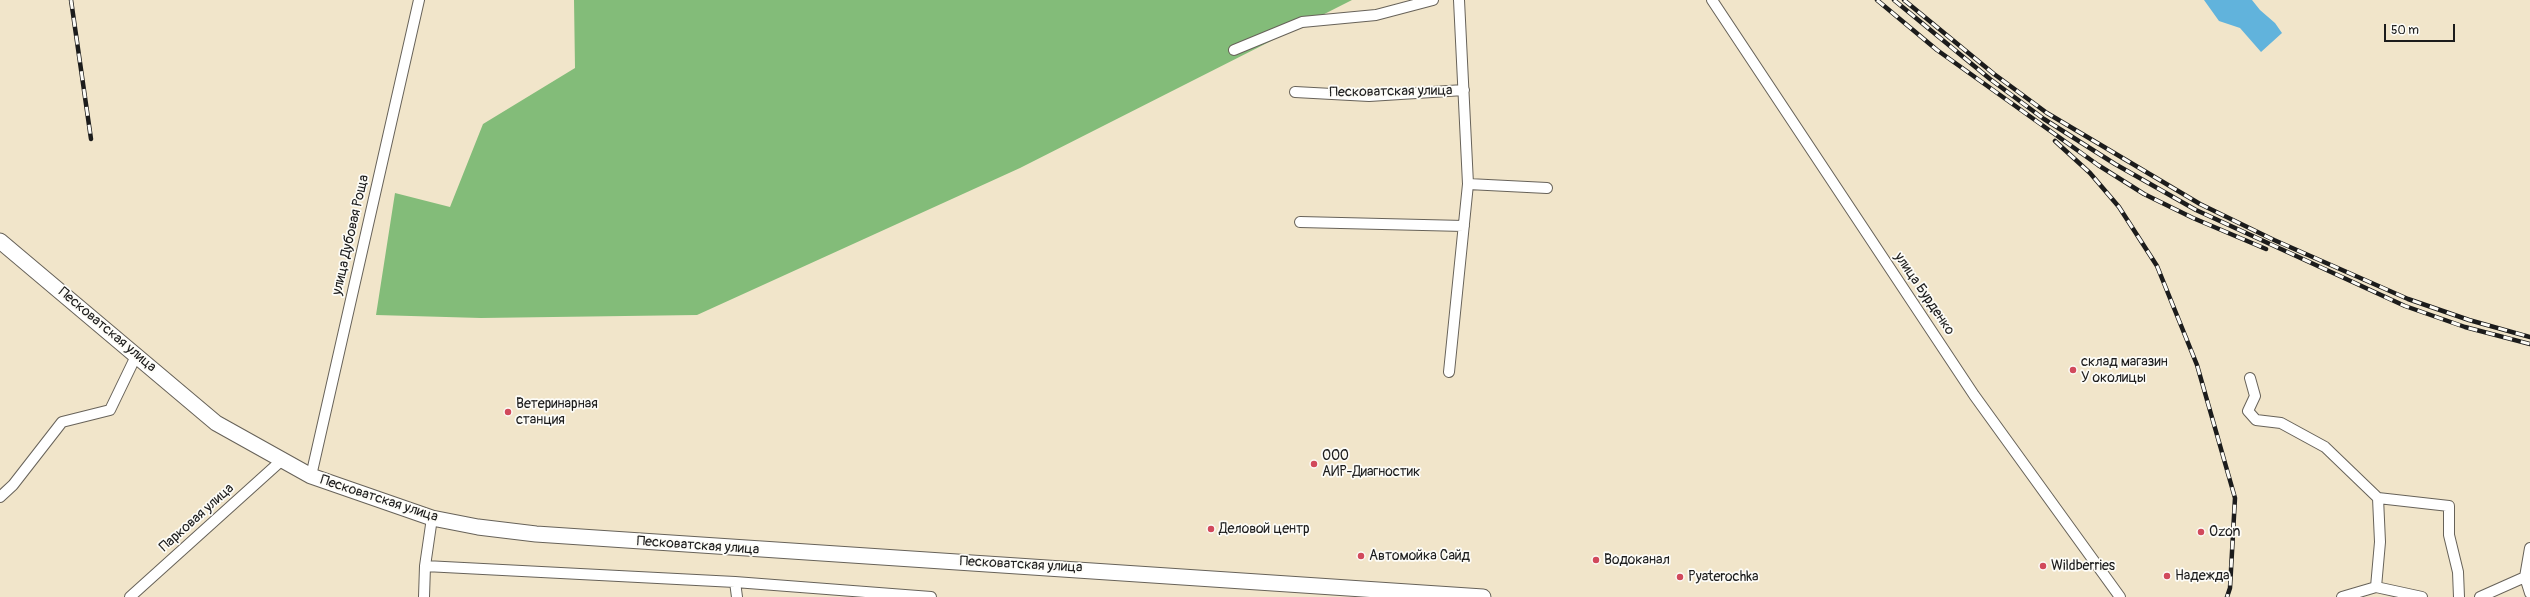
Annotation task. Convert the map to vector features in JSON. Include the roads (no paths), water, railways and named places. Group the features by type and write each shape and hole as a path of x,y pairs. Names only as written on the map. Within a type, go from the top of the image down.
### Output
{"main road":[{"name":"Песковатская улица","path":"0,241 137,354 216,423 311,476 432,518 478,527 551,535 1483,597"}],"street":[{"name":"улица Дубовая Роща","path":"311,476 419,0"},
{"path":"1234,50 1302,22 1376,15 1433,0"},
{"name":"Песковатская улица","path":"1449,372 1468,184 1459,0"},
{"name":"улица Бурденко","path":"1712,0 1974,395 2120,597"},
{"name":"Песковатская улица","path":"1295,92 1369,96 1464,90"},
{"path":"1468,184 1547,188"},
{"path":"1300,222 1464,226"},
{"path":"0,497 13,485 62,422 110,410 137,354"},
{"path":"2250,378 2254,396 2248,411 2256,420 2281,423 2325,447 2378,498 2449,506 2449,535 2458,572 2460,597"},
{"name":"Парковая улица","path":"130,597 282,460"},
{"path":"2376,587 2380,542 2378,498"},
{"path":"424,597 425,566 432,518"},
{"path":"2530,548 2525,577 2530,593"},
{"path":"425,566 735,582 931,597"},
{"path":"2480,597 2525,577"},
{"path":"735,582 737,597"},
{"path":"2342,597 2376,587 2422,597"}],"water":[{"path":"2204,0 2252,0 2260,10 2275,23 2282,33 2261,52 2240,28 2219,21"}],"railway":[{"path":"71,0 91,139"},
{"path":"1877,0 1937,50 2098,165 2144,194 2193,218 2266,249"},
{"path":"1894,0 1990,79 2044,119 2115,164 2196,210 2405,306 2465,327 2530,344"},
{"path":"1904,0 1994,74 2047,113 2200,204 2274,240 2408,299 2469,320 2530,337"},
{"path":"2055,141 2090,173 2119,207 2157,266 2197,365 2235,498 2230,588 2227,597"}],"place":[{"name":"склад магазин У околицы","path":"2073,370"},
{"name":"Ветеринарная станция","path":"508,412"},
{"name":"ООО АИР-Диагностик","path":"1314,464"},
{"name":"Деловой центр","path":"1211,529"},
{"name":"Ozon","path":"2201,532"},
{"name":"Автомойка Сайд","path":"1361,556"},
{"name":"Водоканал","path":"1596,560"},
{"name":"Wildberries","path":"2043,566"},
{"name":"Надежда","path":"2167,576"},
{"name":"Pyaterochka","path":"1680,577"}]}
